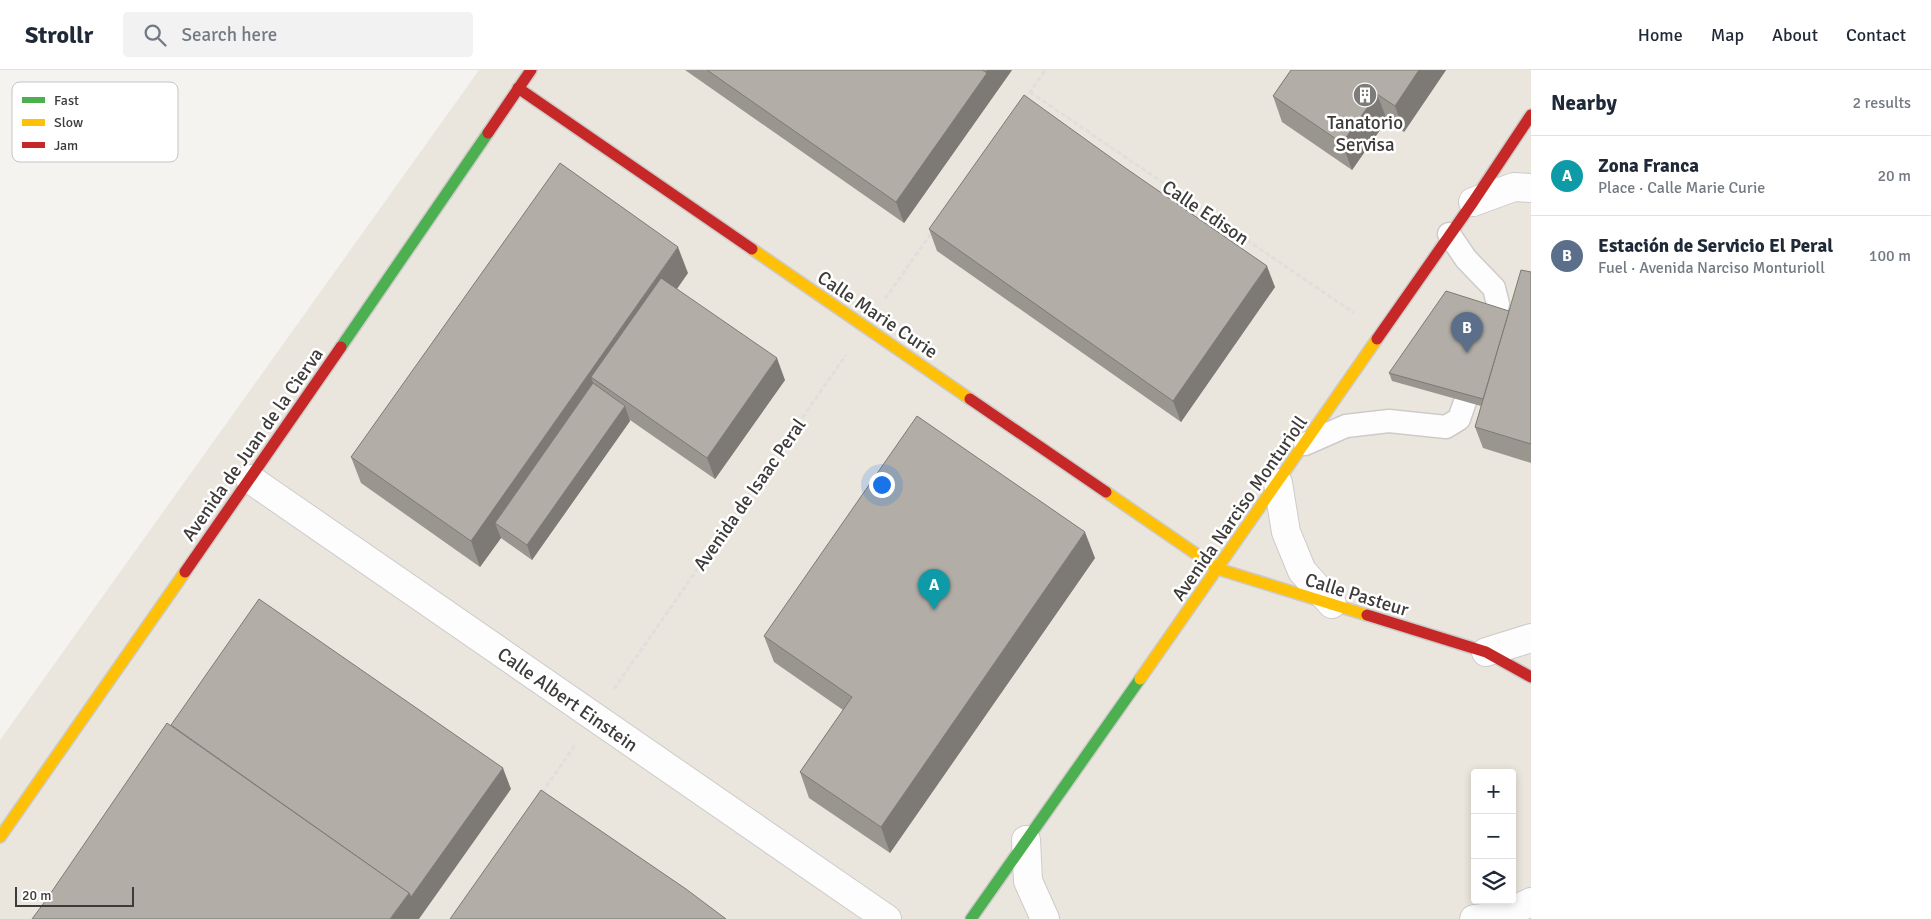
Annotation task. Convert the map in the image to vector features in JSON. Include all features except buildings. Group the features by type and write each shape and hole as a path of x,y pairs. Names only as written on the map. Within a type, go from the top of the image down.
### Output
{"street":[{"name":"Avenida de Juan de la Cierva","path":"0,838 531,70"},
{"name":"Calle Marie Curie","path":"518,88 1218,569"},
{"name":"Avenida Narciso Monturioll","path":"971,919 1278,483 1531,115"},
{"path":"1473,202 1514,187 1531,188"},
{"name":"Calle Albert Einstein","path":"250,479 887,919"},
{"path":"1278,483 1286,532 1302,571 1332,604"},
{"name":"Calle Pasteur","path":"1218,569 1486,652 1531,677"},
{"path":"1486,652 1531,638"},
{"path":"1026,840 1028,880 1045,919"},
{"path":"1474,919 1502,915 1531,902"}],"lane":[{"path":"1305,444 1346,426 1389,421 1446,426 1460,419 1498,304 1494,288 1466,259 1449,234"}],"path":[{"path":"1019,108 1046,70"},
{"name":"Calle Edison","path":"1030,92 1382,333"},
{"name":"Avenida de Isaac Peral","path":"538,798 934,229"}],"shaded area":[{"path":"479,70 1531,70 1531,919 0,919 0,740"}],"traffic: fast":[{"path":"341,347 488,133"},
{"path":"971,919 1140,679"}],"traffic: slow":[{"path":"752,249 970,399"},
{"path":"1140,679 1377,339"},
{"path":"1106,492 1218,569 1367,615"},
{"path":"0,837 185,572"}],"traffic: jam":[{"path":"488,133 531,70"},
{"path":"518,88 752,249"},
{"path":"1377,339 1531,115"},
{"path":"185,572 341,347"},
{"path":"970,399 1106,492"},
{"path":"1367,615 1486,652 1531,677"}],"place":[{"name":"Tanatorio Servisa","path":"1365,95"},
{"name":"Estación de Servicio El Peral","path":"1467,353"},
{"name":"Zona Franca","path":"934,610"}]}
